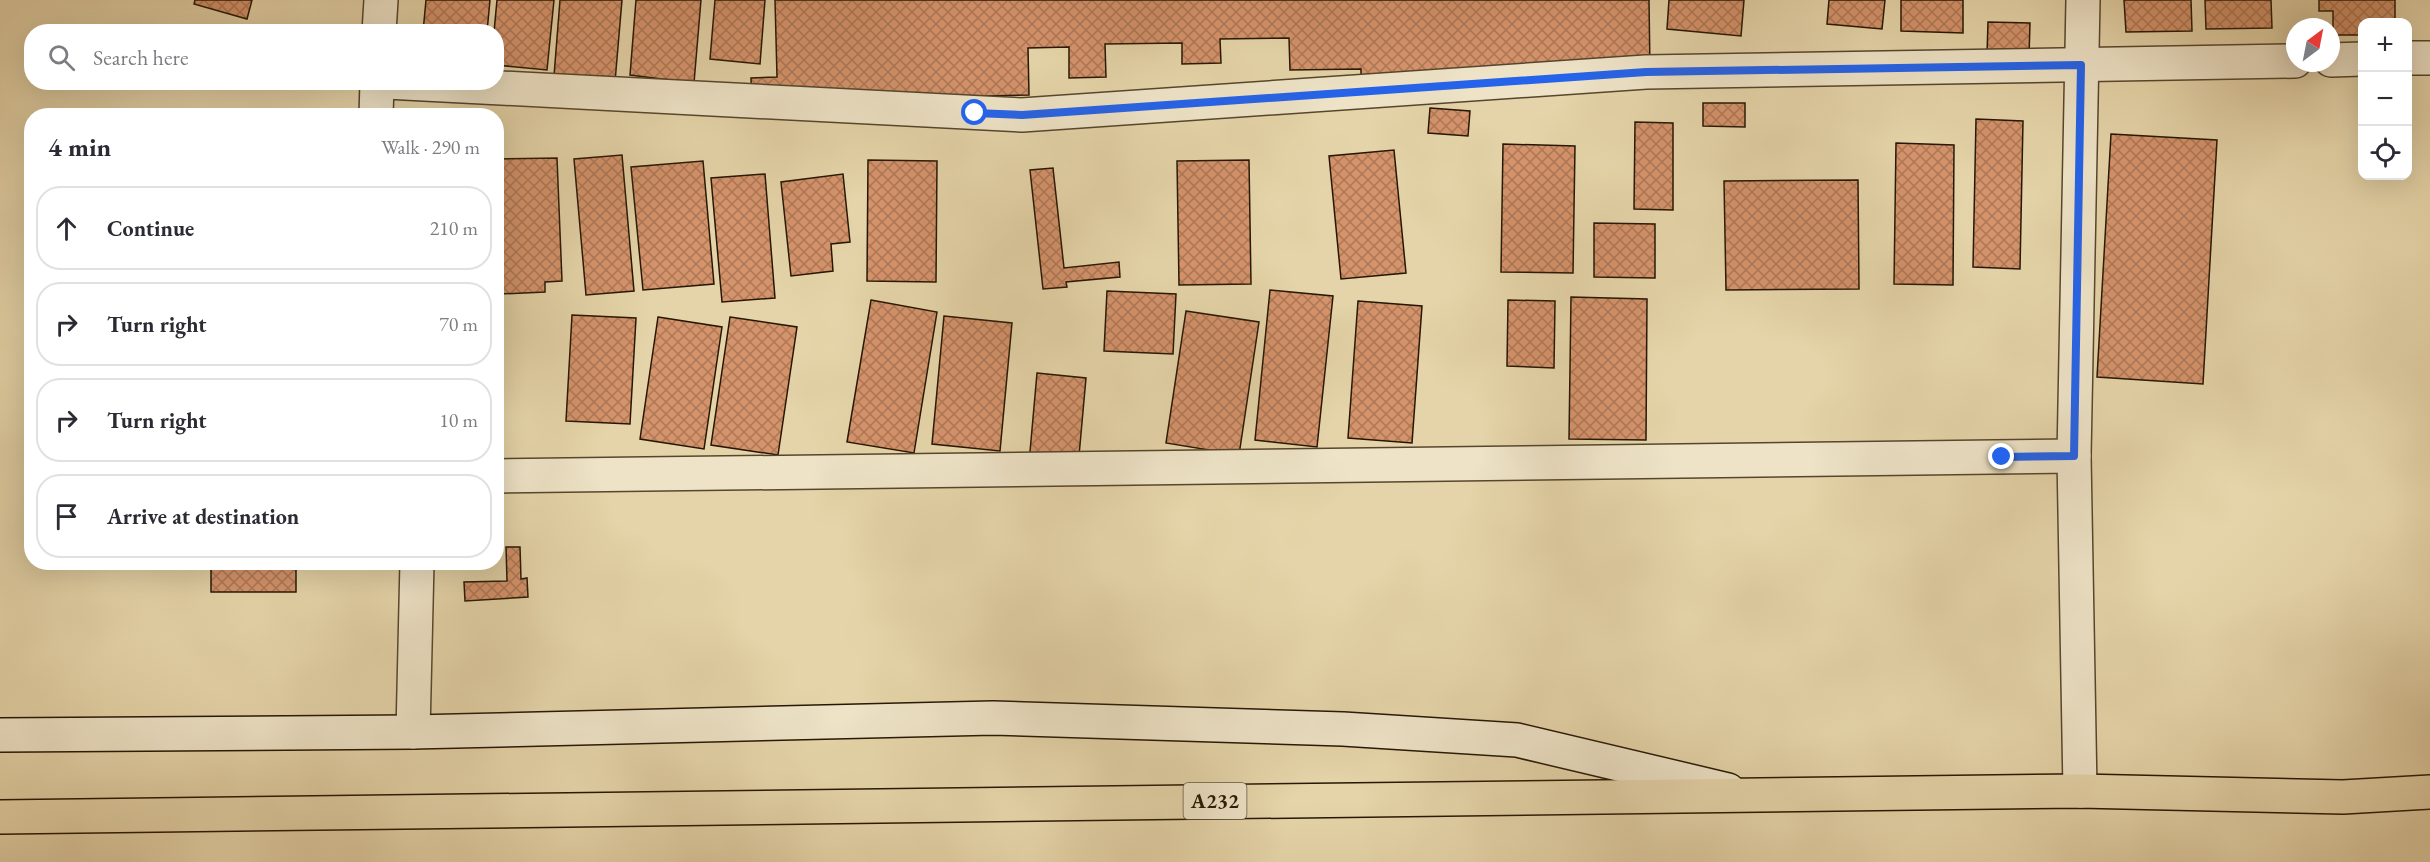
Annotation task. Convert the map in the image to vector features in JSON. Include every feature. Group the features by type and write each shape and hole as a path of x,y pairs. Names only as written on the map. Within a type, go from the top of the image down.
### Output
{"highway":[{"name":"A232","path":"0,817 1748,794 2080,791 2343,797 2430,792"}],"street":[{"path":"380,24 381,0"},
{"path":"2080,791 2074,456 2083,0"},
{"path":"2412,58 2430,58"},
{"path":"2340,60 2358,59"},
{"path":"504,88 1022,115 1646,72 2286,61"},
{"path":"376,108 377,90"},
{"path":"504,476 2074,456"},
{"path":"413,732 417,570"},
{"path":"0,735 413,732 993,718 1342,729 1517,740 1748,794"}],"building":[{"path":"195,0 252,0 247,19 194,4"},
{"path":"426,0 490,0 488,24 424,24"},
{"path":"497,0 554,0 547,70 504,66 504,24 495,24"},
{"path":"560,0 622,0 615,82 554,76"},
{"path":"636,0 701,0 694,83 630,75"},
{"path":"715,0 765,0 760,64 710,59"},
{"path":"775,0 1649,0 1650,71 1361,76 1361,69 1290,70 1289,38 1220,39 1221,63 1182,64 1182,43 1105,44 1106,77 1069,78 1069,47 1028,48 1029,95 986,96 986,99 752,116 751,78 777,77"},
{"path":"1669,0 1744,0 1741,36 1667,29"},
{"path":"1829,0 1885,0 1882,29 1827,24"},
{"path":"1901,0 1963,0 1963,33 1901,31"},
{"path":"2124,0 2191,0 2192,31 2126,32"},
{"path":"2205,0 2271,0 2272,28 2206,29"},
{"path":"2319,0 2395,0 2395,18 2358,18 2358,35 2340,35 2340,18 2333,18 2333,11 2319,11"},
{"path":"1988,22 2030,23 2029,56 1987,55"},
{"path":"1703,103 1745,103 1745,127 1703,126"},
{"path":"1430,108 1470,111 1468,136 1428,133"},
{"path":"1976,119 2023,121 2020,269 1973,267"},
{"path":"1635,122 1673,123 1673,210 1634,209"},
{"path":"2111,134 2217,140 2203,384 2097,377"},
{"path":"1896,143 1954,145 1953,285 1894,284"},
{"path":"1503,144 1575,146 1573,273 1501,272"},
{"path":"1394,150 1406,273 1341,279 1329,156"},
{"path":"622,155 634,291 586,295 574,159"},
{"path":"557,158 562,281 545,282 545,292 504,294 504,159"},
{"path":"868,160 937,161 936,282 867,281"},
{"path":"1249,160 1251,284 1179,285 1177,161"},
{"path":"703,161 714,284 643,290 631,167"},
{"path":"1053,168 1064,268 1119,262 1120,277 1066,282 1067,287 1043,289 1030,170"},
{"path":"765,174 775,298 722,302 711,178"},
{"path":"843,174 850,242 831,244 833,271 791,276 781,182"},
{"path":"1858,180 1859,289 1726,290 1724,181"},
{"path":"1594,223 1655,224 1655,278 1594,277"},
{"path":"1270,290 1333,296 1317,447 1255,440"},
{"path":"1107,291 1176,294 1173,354 1104,351"},
{"path":"1571,297 1647,299 1646,440 1569,439"},
{"path":"871,300 937,312 914,453 847,442"},
{"path":"1508,300 1555,301 1554,368 1507,366"},
{"path":"1358,301 1422,306 1412,443 1348,438"},
{"path":"1186,311 1259,322 1239,455 1166,443"},
{"path":"572,315 636,318 630,424 566,421"},
{"path":"944,316 1012,323 1000,451 932,444"},
{"path":"658,317 722,327 704,449 640,439"},
{"path":"730,317 797,327 778,455 711,445"},
{"path":"1037,373 1086,378 1078,467 1029,463"},
{"path":"506,547 520,547 521,579 527,578 528,597 465,601 464,582 507,581"},
{"path":"211,570 296,570 296,592 211,592"}],"route":[{"path":"975,113 1022,115 1646,72 2081,65 2074,456 2002,457"}]}
